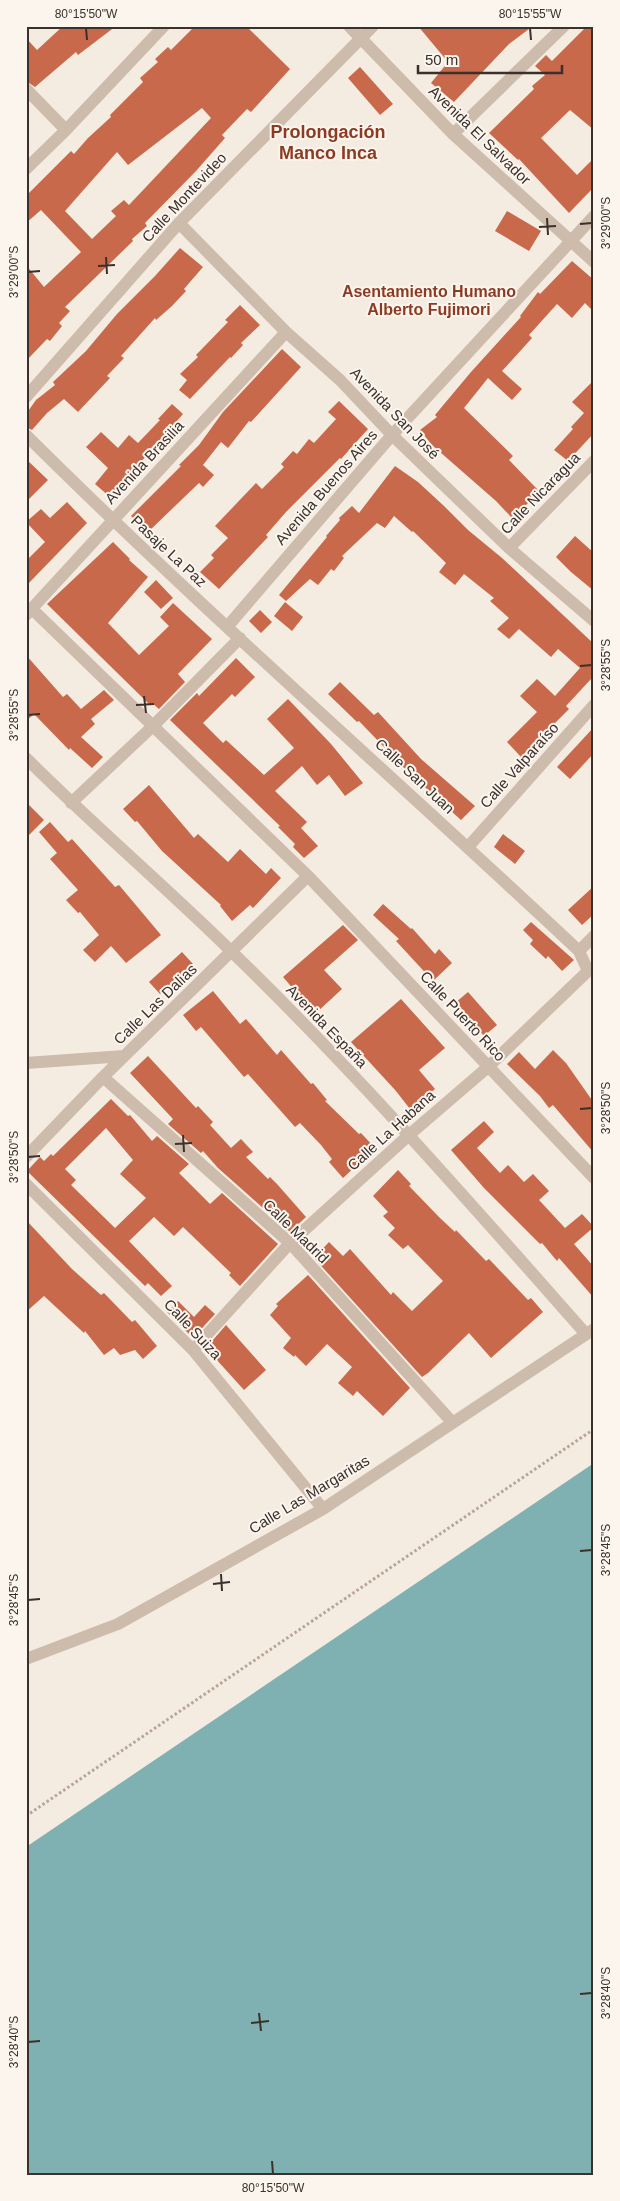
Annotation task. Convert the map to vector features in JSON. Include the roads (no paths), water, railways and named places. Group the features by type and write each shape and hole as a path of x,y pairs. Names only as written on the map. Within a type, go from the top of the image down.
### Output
{"street":[{"path":"26,169 66,130 164,26"},
{"name":"Avenida El Salvador","path":"348,26 453,134 594,262"},
{"name":"Calle Montevideo","path":"26,397 179,223 359,38 373,26"},
{"path":"453,134 564,26"},
{"path":"26,89 66,130"},
{"name":"Avenida Buenos Aires","path":"227,627 392,436 594,216"},
{"name":"Avenida San José","path":"179,223 286,332 340,380 392,436 509,548 594,621"},
{"name":"Avenida Brasilia","path":"29,612 286,332"},
{"name":"Pasaje La Paz","path":"26,435 112,520 227,627"},
{"name":"Calle Nicaragua","path":"509,548 594,461"},
{"name":"Calle Puerto Rico","path":"29,612 154,726 308,876 594,1178"},
{"name":"Calle San Juan","path":"227,627 468,847 579,952"},
{"path":"71,803 154,726 240,638"},
{"name":"Calle Valparaíso","path":"468,847 594,705"},
{"name":"Avenida España","path":"26,758 71,803 232,952 410,1134 590,1331"},
{"name":"Calle Las Dalias","path":"26,1157 124,1056 308,876"},
{"path":"579,952 594,936"},
{"name":"Calle La Habana","path":"193,1350 290,1244 410,1134 488,1067 588,971 579,952"},
{"path":"26,1063 124,1056"},
{"name":"Calle Madrid","path":"103,1077 290,1244 452,1422"},
{"name":"Calle Suiza","path":"26,1184 193,1350 323,1508"},
{"name":"Calle Las Margaritas","path":"26,1660 118,1624 323,1508 590,1331"}],"water":[{"path":"594,1463 594,2175 26,2175 26,1847"}],"district":[{"name":"Prolongación Manco Inca","path":"328,142"},
{"name":"Asentamiento Humano Alberto Fujimori","path":"429,300"}]}
